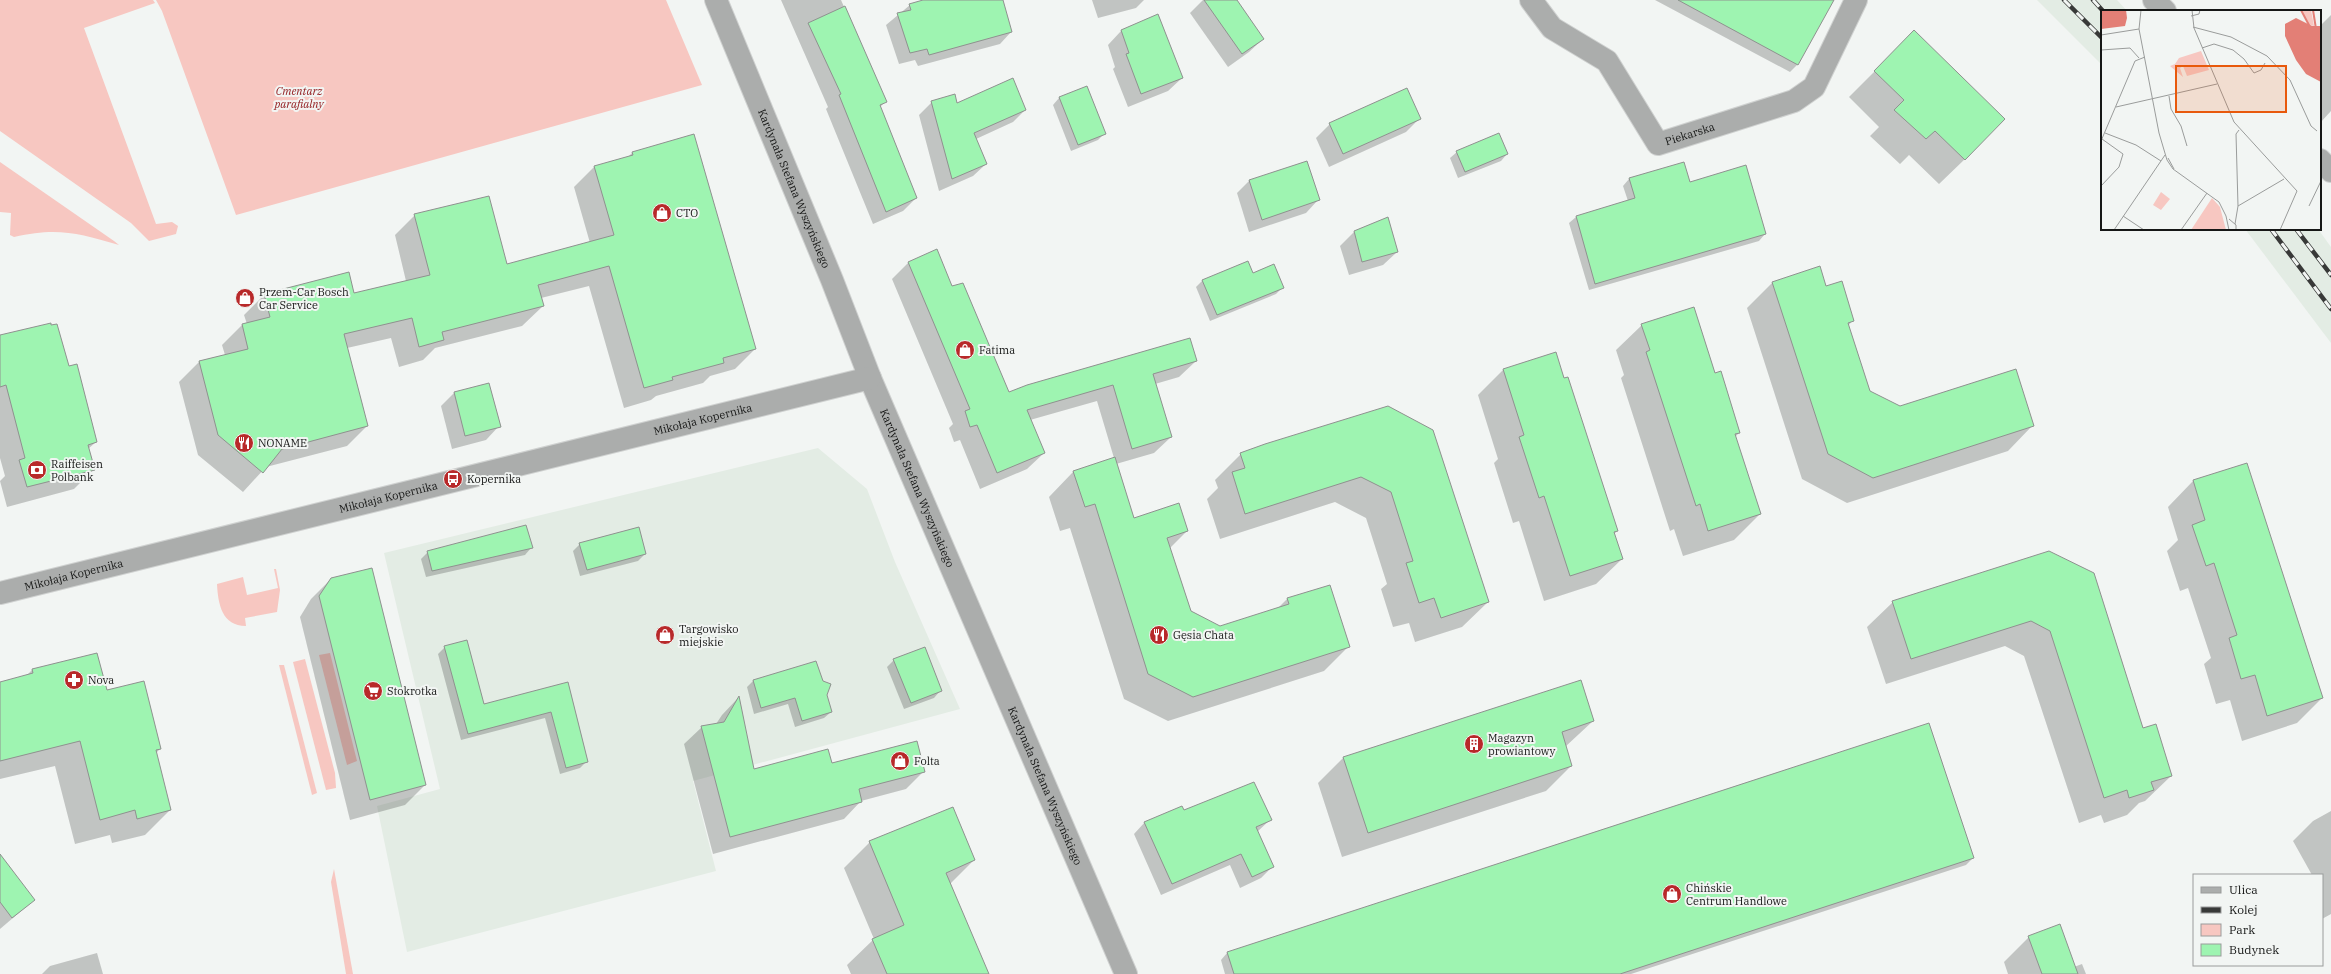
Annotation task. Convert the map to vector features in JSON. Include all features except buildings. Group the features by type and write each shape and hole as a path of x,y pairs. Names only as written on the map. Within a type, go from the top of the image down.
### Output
{"street":[{"name":"Kardynała Stefana Wyszyńskiego","path":"716,0 830,274 870,378 1126,974"},
{"name":"Piekarska","path":"1531,0 1552,28 1607,61 1658,144 1794,101 1801,97 1814,87 1856,0"},
{"path":"2154,0 2164,10"},
{"path":"2321,161 2331,171"},
{"name":"Mikołaja Kopernika","path":"0,593 870,378"}],"shaded area":[{"path":"2037,0 2117,0 2126,10 2101,10 2101,64"},
{"path":"2246,230 2319,230 2331,247 2331,343"},
{"name":"Targowisko miejskie","path":"818,448 867,489 895,562 960,709 693,781 716,871 407,952 377,806 440,789 384,553"}],"green space":[{"path":"0,0 153,0 155,3 84,28 156,224 172,222 178,226 176,234 149,241 131,223 0,131"},
{"name":"Cmentarz parafialny","path":"156,0 666,0 702,85 236,215 162,11"},
{"path":"0,162 119,245 91,237 67,233 43,232 14,237 10,235 11,213 0,212"},
{"path":"274,569 276,569 280,590 277,612 245,618 246,626 231,622 220,606 217,584 243,577 247,595 278,588"},
{"path":"330,653 357,761 347,765 319,655"},
{"path":"305,659 335,773 336,788 326,790 293,662"},
{"path":"279,665 284,665 317,793 312,795"},
{"path":"334,869 353,974 346,974 331,882"}],"railway":[{"path":"2064,0 2101,37"},
{"path":"2093,0 2102,10"},
{"path":"2272,230 2331,309"},
{"path":"2297,230 2331,275"}],"place":[{"name":"CTO","path":"662,213"},
{"name":"Przem-Car Bosch Car Service","path":"245,298"},
{"name":"Fatima","path":"965,350"},
{"name":"NONAME","path":"244,443"},
{"name":"Raiffeisen Polbank","path":"37,470"},
{"name":"Kopernika","path":"453,479"},
{"name":"Targowisko miejskie","path":"665,635"},
{"name":"Gęsia Chata","path":"1159,635"},
{"name":"Nova","path":"74,680"},
{"name":"Stokrotka","path":"373,691"},
{"name":"Magazyn prowiantowy","path":"1474,744"},
{"name":"Folta","path":"900,761"},
{"name":"Chińskie Centrum Handlowe","path":"1672,894"}]}
